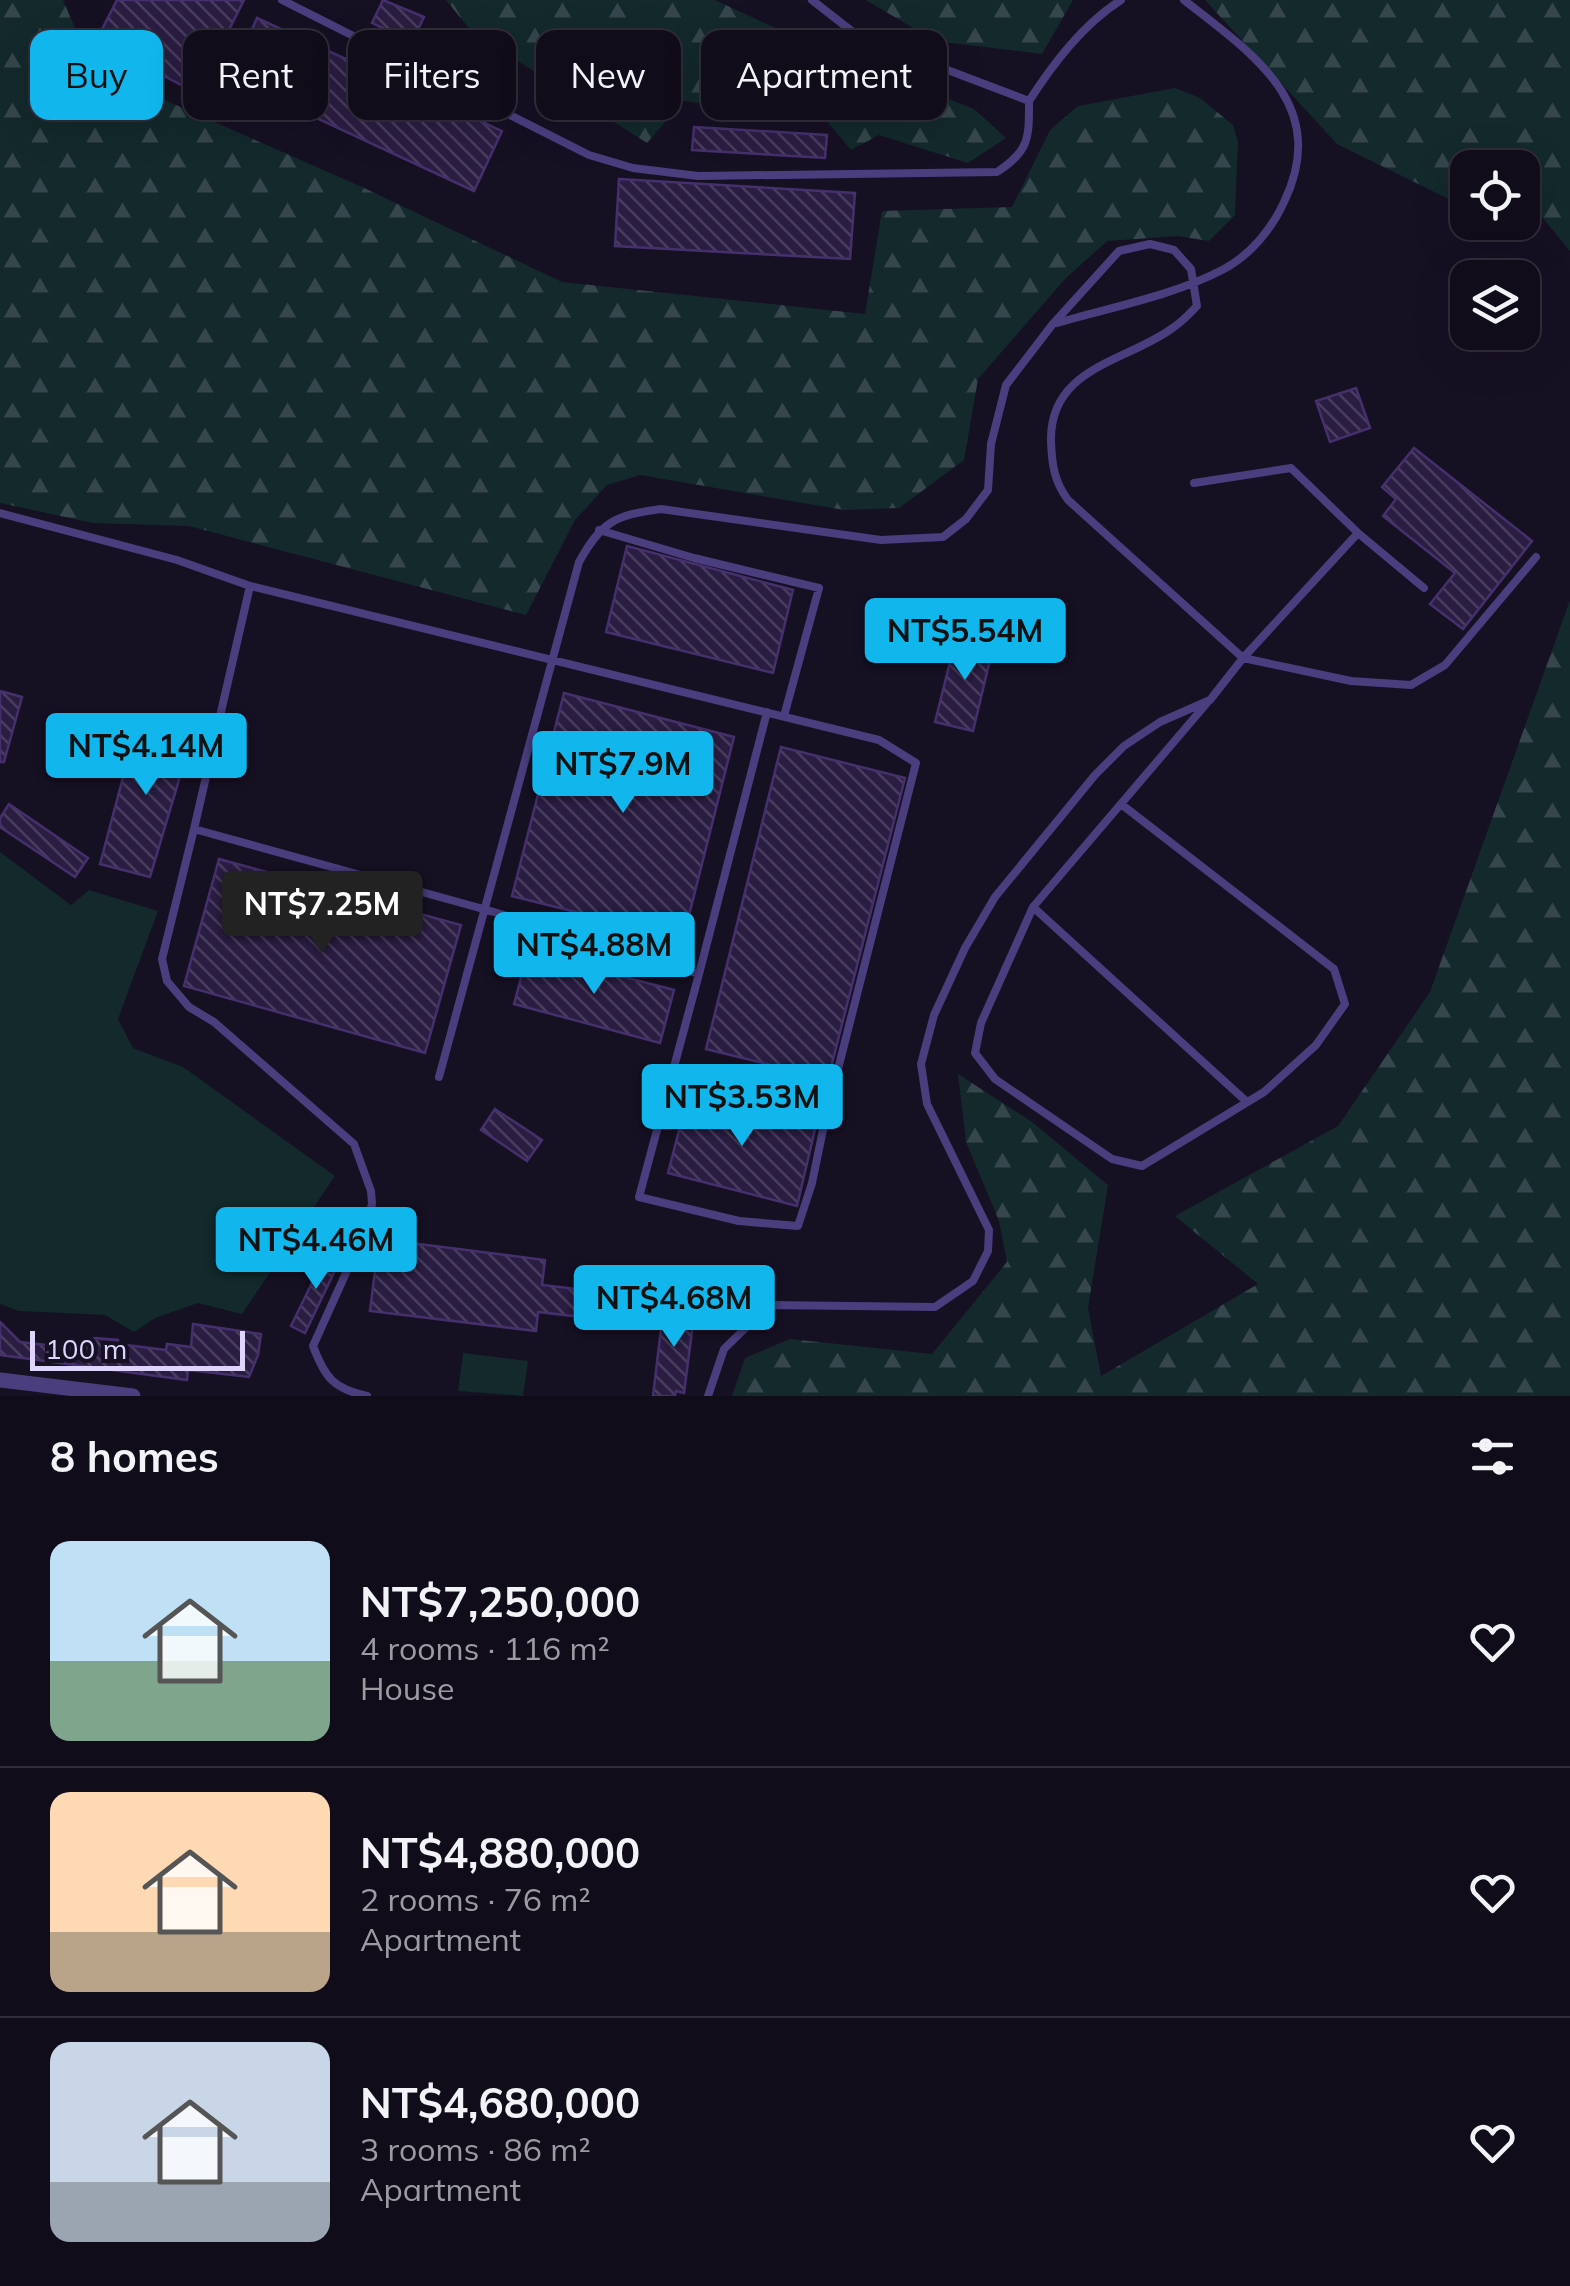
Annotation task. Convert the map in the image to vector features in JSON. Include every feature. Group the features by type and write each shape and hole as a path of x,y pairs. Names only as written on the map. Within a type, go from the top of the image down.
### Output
{"street":[{"path":"0,1380 132,1396"}],"lane":[{"path":"282,0 589,155 649,170 698,176 998,172 1016,160 1029,138 1029,101 1067,49 1106,10 1122,0"},
{"path":"812,0 858,36 1029,101"},
{"path":"1052,324 1196,282 1228,267 1272,228 1291,188 1301,142 1291,103 1248,54 1184,0"},
{"path":"439,1077 579,562 598,530 634,512 661,509 881,540 943,537 966,520 988,490 991,444 1006,385 1052,324 1119,251 1150,244 1174,250 1191,269 1197,306 1173,328 1068,387 1051,428 1052,468 1068,500 1243,658 1351,680 1412,685 1445,666 1536,557"},
{"path":"1194,483 1291,468 1358,534 1424,588"},
{"path":"0,513 178,560 250,586 784,716 879,740 916,763 798,1226 739,1221 639,1197 767,712"},
{"path":"598,530 819,588 784,716"},
{"path":"1121,804 1334,969 1345,1004 1316,1045 1264,1092 1142,1166 1112,1159 995,1079 974,1053 981,1022 1033,907 1243,658 1358,534"},
{"path":"250,586 162,959 168,981 189,1007 214,1022 354,1144 372,1204 364,1234 313,1346 321,1369 341,1390 368,1396"},
{"path":"708,1396 724,1349 769,1305 935,1307 974,1281 988,1251 988,1230 927,1104 922,1064 934,1015 995,897 1095,775 1124,746 1160,722 1210,700"},
{"path":"194,829 487,910 699,974"},
{"path":"1033,907 1247,1102"},
{"path":"672,1080 825,1120"}],"green space":[{"path":"0,0 63,0 76,30 30,30 30,120 163,120 163,99 183,108 183,120 210,120 562,282 865,314 882,211 1012,207 1050,130 1078,106 1175,88 1200,98 1233,125 1238,142 1235,215 1209,241 1178,236 1107,241 1065,279 978,379 964,460 899,508 844,510 640,475 607,485 575,520 526,615 189,526 93,523 0,503"},
{"path":"446,0 715,0 780,30 701,30 701,103 681,103 681,30 536,30 536,73 516,60 516,30 470,30"},
{"path":"866,0 1073,0 1042,54 947,42 947,30 916,30"},
{"path":"1205,0 1570,0 1570,251 1540,215 1540,150 1450,150 1450,200 1337,144"},
{"path":"947,98 974,109 1006,138 968,163 879,135 851,150 826,120 947,120"},
{"path":"611,120 667,120 647,143"},
{"path":"1570,600 1570,1396 732,1396 745,1358 790,1339 932,1354 1007,1262 999,1221 966,1142 958,1074 1032,1122 1108,1185 1088,1308 1101,1376 1258,1284 1175,1216 1338,1126 1430,992"},
{"path":"0,852 71,905 89,890 158,911 118,1019 133,1048 183,1067 335,1176 242,1314 198,1303 155,1318 134,1332 105,1315 19,1311 0,1304"},
{"path":"463,1353 528,1361 523,1396 458,1391"}],"building":[{"path":"117,0 244,0 229,30 183,30 183,86 163,75 163,30 102,30"},
{"path":"383,0 424,17 418,30 387,30 372,23"},
{"path":"257,18 283,30 252,30"},
{"path":"328,51 348,60 348,120 478,120 502,131 474,191 321,120 328,120"},
{"path":"694,127 827,135 825,158 692,150"},
{"path":"619,179 855,193 850,259 615,246"},
{"path":"1356,388 1370,428 1330,442 1316,401"},
{"path":"1414,448 1532,541 1463,629 1430,604 1455,573 1383,516 1396,499 1382,487"},
{"path":"627,546 793,590 773,673 606,632"},
{"path":"957,634 994,643 973,731 935,722"},
{"path":"0,691 22,697 4,762 0,762"},
{"path":"564,693 734,737 683,939 512,896"},
{"path":"138,721 193,733 150,877 100,864"},
{"path":"781,747 905,778 828,1079 706,1049"},
{"path":"9,804 88,858 75,877 0,827 0,818"},
{"path":"219,859 461,925 425,1053 184,986"},
{"path":"528,952 674,990 660,1043 514,1004"},
{"path":"689,1092 816,1125 797,1206 668,1173"},
{"path":"495,1109 542,1140 527,1161 481,1130"},
{"path":"379,1239 545,1260 542,1285 620,1294 616,1321 538,1312 536,1331 370,1311"},
{"path":"327,1252 341,1258 305,1333 291,1326"},
{"path":"664,1304 695,1308 684,1393 653,1396"},
{"path":"0,1322 20,1342 47,1345 48,1341 74,1343 95,1338 166,1350 167,1344 191,1347 193,1324 261,1334 249,1377 188,1370 187,1380 0,1355"}]}
